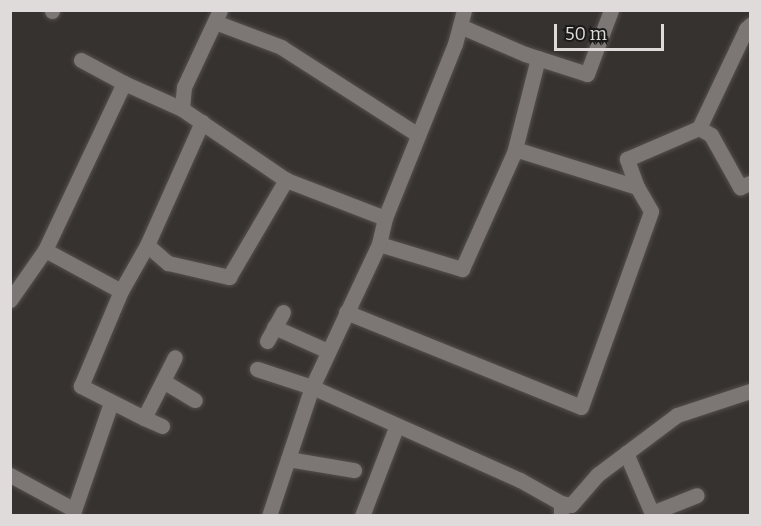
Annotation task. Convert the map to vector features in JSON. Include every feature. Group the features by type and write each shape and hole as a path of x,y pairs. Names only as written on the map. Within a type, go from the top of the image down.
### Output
{"street":[{"path":"269,516 312,387 379,244 385,218 455,44 464,10"},
{"path":"460,26 538,58 587,74 611,10"},
{"path":"182,109 184,87 218,16 281,47 417,135"},
{"path":"346,312 581,407 651,211 637,187 627,159 699,128 746,28 750,25"},
{"path":"379,244 462,269 514,153 538,58"},
{"path":"81,60 124,83 182,109 286,180 385,218"},
{"path":"10,300 45,250 124,83"},
{"path":"162,426 111,403 81,386 121,291 147,244 202,122"},
{"path":"699,128 711,135 740,187 750,183"},
{"path":"514,153 518,150 637,187"},
{"path":"147,244 168,262 229,278 286,180"},
{"path":"45,250 121,291"},
{"path":"283,312 271,334 328,351"},
{"path":"144,418 175,357"},
{"path":"257,369 312,387 520,480 561,509 571,505 597,475 677,415 750,391"},
{"path":"163,381 195,400"},
{"path":"10,475 43,490 73,513 111,403"},
{"path":"362,516 397,425"},
{"path":"626,453 652,514 697,495"},
{"path":"288,459 354,470"}]}
